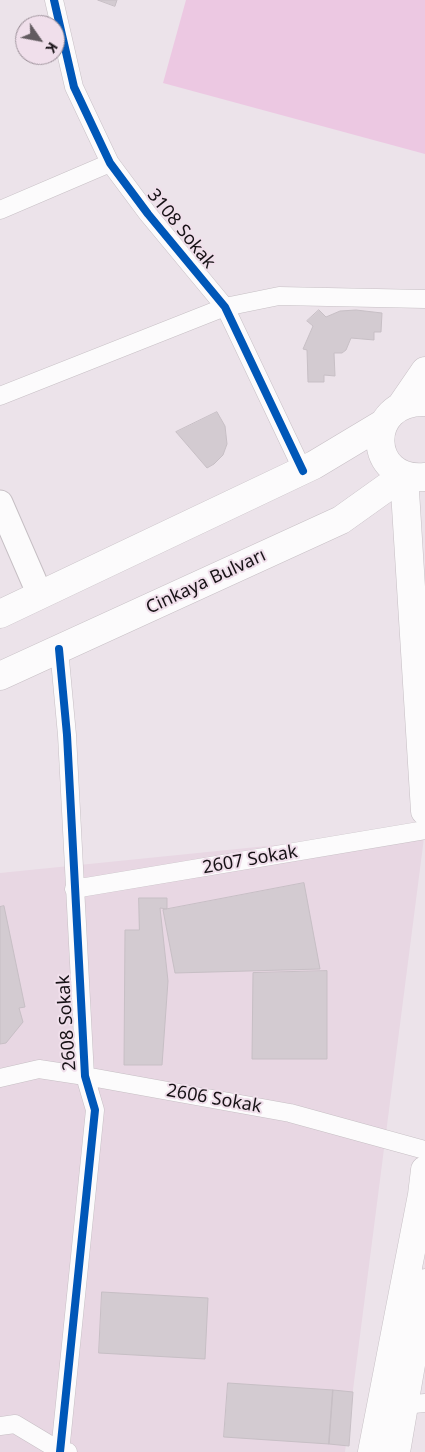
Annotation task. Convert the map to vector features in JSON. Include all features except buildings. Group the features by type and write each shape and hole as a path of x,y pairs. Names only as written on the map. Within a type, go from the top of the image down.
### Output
{"main road":[{"path":"425,371 404,410 380,432 382,453 387,463 395,470 414,476 425,811"},
{"path":"0,614 303,471 404,410"},
{"name":"Cinkaya Bulvarı","path":"0,676 341,520 414,476"},
{"path":"372,1452 422,1195 425,1170"},
{"path":"396,1452 414,1404 425,1283"}],"street":[{"name":"3108 Sokak","path":"54,0 74,87 110,163 148,214 225,307 303,471"},
{"path":"0,210 110,163"},
{"path":"0,396 225,307 279,296 425,299"},
{"path":"0,503 40,595"},
{"name":"2608 Sokak","path":"59,649 67,735 85,1076 94,1110 60,1452"},
{"name":"2607 Sokak","path":"74,889 425,830"},
{"name":"2606 Sokak","path":"0,1078 39,1069 85,1076 290,1113 425,1150"},
{"path":"0,1426 15,1424 60,1452 68,1452"}],"shaded area":[{"path":"186,0 425,0 425,154 163,83"},
{"path":"425,830 345,1452 0,1452 0,873"}],"cycle path":[{"path":"54,0 74,87 110,163 148,214 225,307 303,471"},
{"path":"59,649 67,735 85,1076 95,1110 60,1452"}]}
